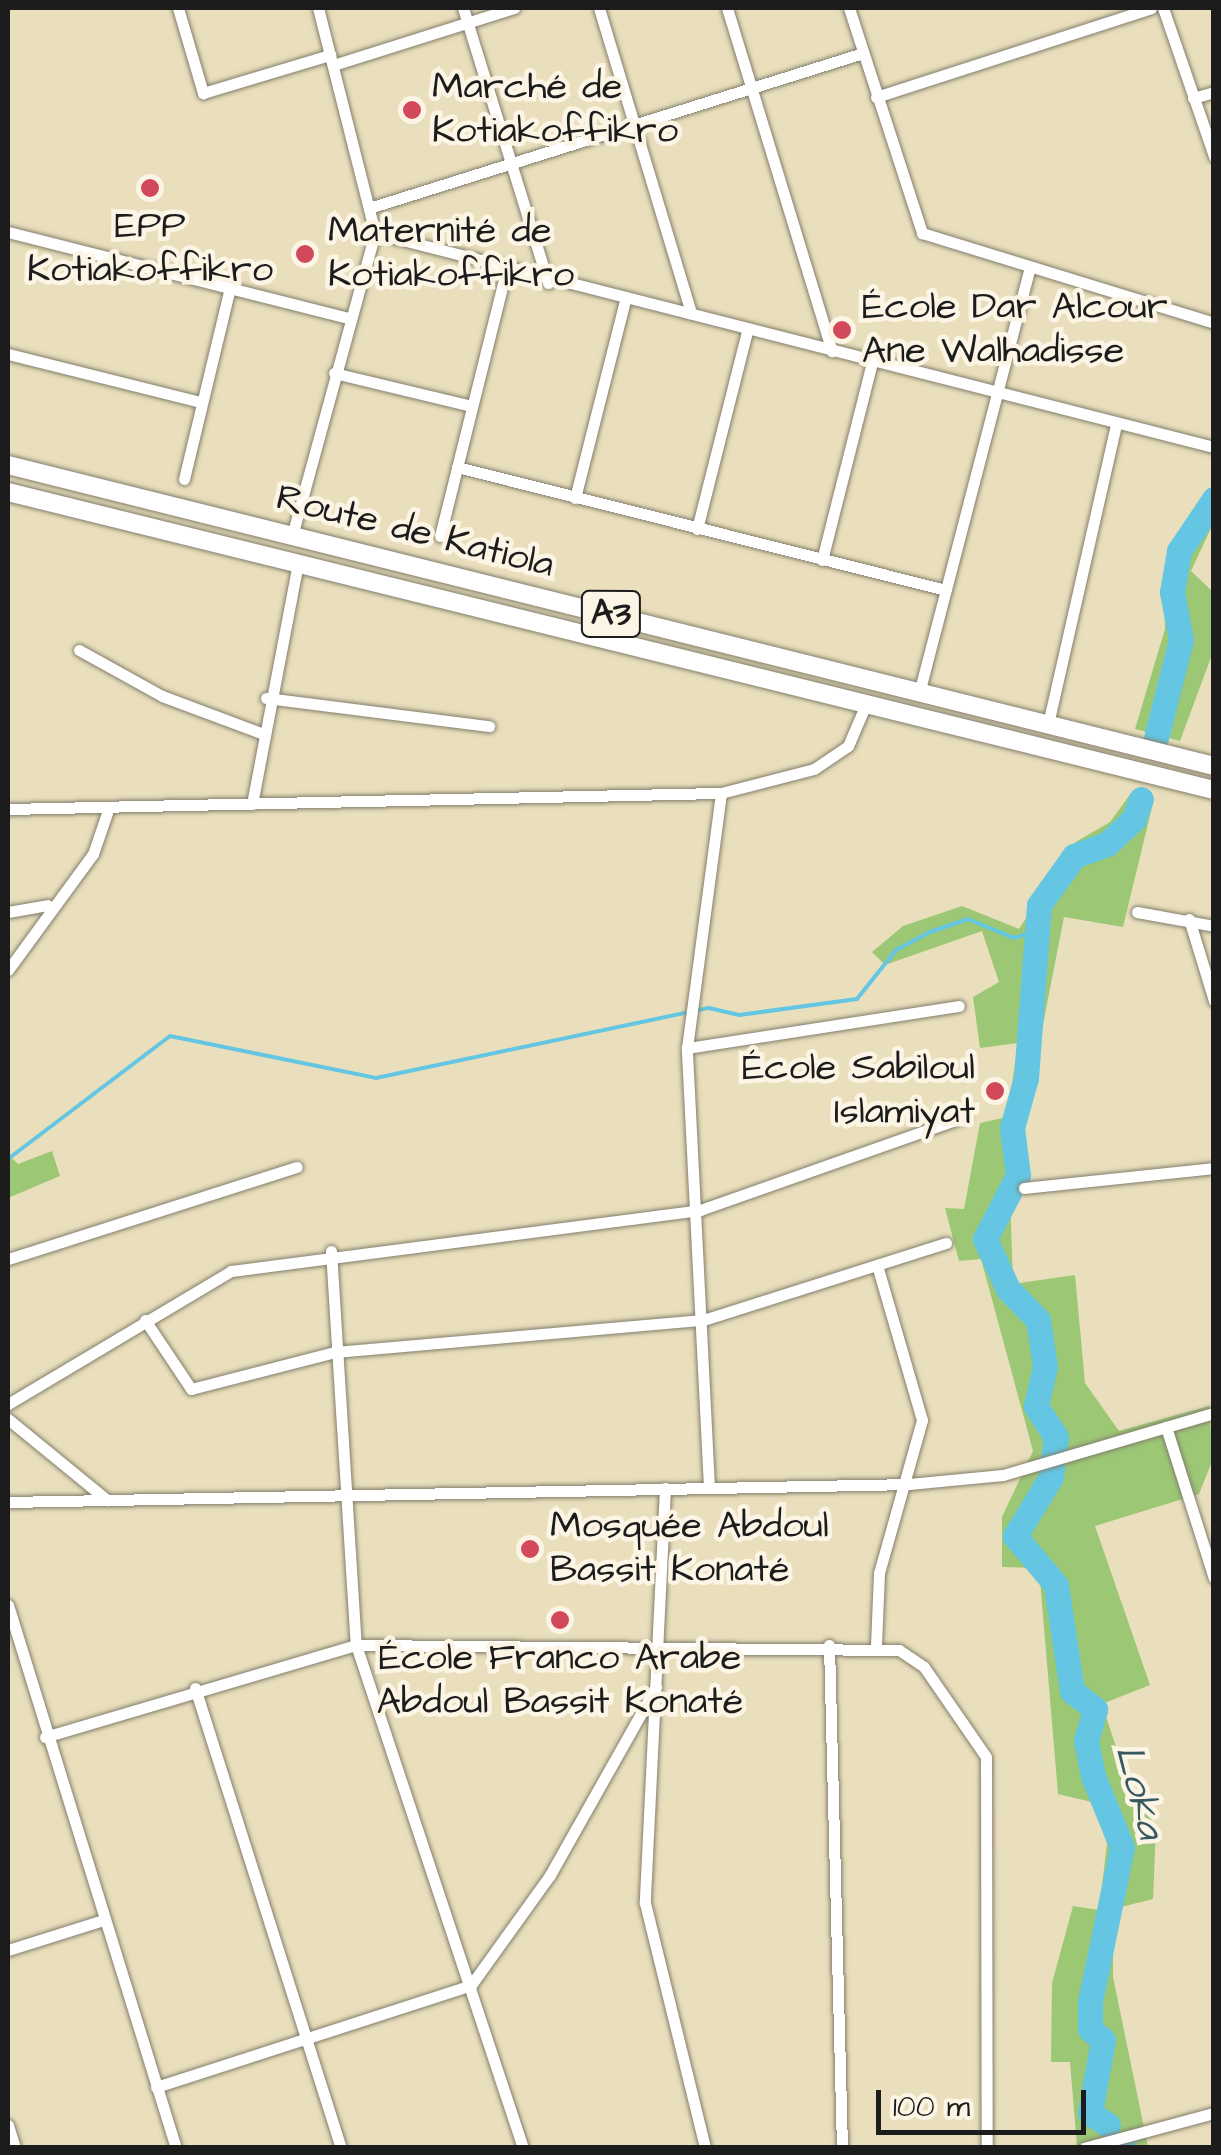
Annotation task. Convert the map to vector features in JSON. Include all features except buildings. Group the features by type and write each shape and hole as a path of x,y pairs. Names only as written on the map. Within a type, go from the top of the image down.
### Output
{"highway":[{"name":"Route de Katiola","path":"8,465 1214,766"},
{"name":"Route de Katiola","path":"8,492 1214,790"}],"street":[{"path":"178,8 203,93 514,8"},
{"path":"292,536 349,318 376,234 318,8"},
{"path":"463,8 548,283"},
{"path":"599,8 691,313"},
{"path":"728,8 832,351"},
{"path":"849,8 922,232 1029,272 1214,322"},
{"path":"876,97 1152,8"},
{"path":"1163,8 1214,156"},
{"path":"369,208 514,167 863,53"},
{"path":"1193,98 1214,92"},
{"path":"8,232 349,318"},
{"path":"376,234 548,283 691,313 747,331 1214,447"},
{"path":"440,536 506,271"},
{"path":"920,694 1029,272"},
{"path":"184,479 230,288"},
{"path":"576,498 625,301"},
{"path":"698,529 747,331"},
{"path":"8,354 200,402"},
{"path":"822,560 872,362"},
{"path":"334,372 472,406"},
{"path":"1048,724 1116,424"},
{"path":"456,467 946,590"},
{"path":"252,804 266,698 298,563"},
{"path":"79,650 162,696 261,732"},
{"path":"266,698 489,726"},
{"path":"8,810 107,812 252,804 721,793 814,769 848,746 866,704"},
{"path":"709,1487 700,1210 687,1048 696,1024 695,999 721,793"},
{"path":"8,970 47,906 93,854 107,812"},
{"path":"8,912 47,906"},
{"path":"1137,912 1214,926"},
{"path":"1189,920 1214,1001"},
{"path":"687,1048 960,1006"},
{"path":"8,1404 231,1271 331,1251 700,1210 964,1117"},
{"path":"8,1259 297,1167"},
{"path":"1024,1188 1214,1168"},
{"path":"145,1320 191,1389 335,1352 703,1320 946,1244"},
{"path":"331,1251 341,1492 356,1645 523,2148"},
{"path":"876,1646 880,1573 909,1484 921,1397 877,1265"},
{"path":"8,1502 341,1492 909,1484 1004,1475 1214,1413"},
{"path":"8,1419 107,1500"},
{"path":"1166,1428 1214,1578"},
{"path":"665,1488 645,1903 705,2148"},
{"path":"8,1605 176,2148"},
{"path":"46,1737 195,1688 356,1645 876,1646 924,1667 986,1758 987,2148"},
{"path":"830,1645 842,2148"},
{"path":"156,2087 470,1986 550,1875 656,1686"},
{"path":"195,1688 341,2148"},
{"path":"8,1950 103,1920"},
{"path":"1084,2148 1214,2113"},
{"path":"8,2125 14,2148"}],"green space":[{"path":"1213,489 1213,524 1191,571 1213,592 1213,652 1180,741 1135,729 1165,629 1164,587 1187,520"},
{"path":"1131,793 1154,799 1123,927 1064,917 1010,1194 1013,1284 1075,1275 1085,1383 1119,1431 1209,1406 1213,1459 1199,1494 1095,1526 1150,1685 1102,1704 1127,1781 1156,1828 1153,1899 1113,1909 1113,1977 1148,2147 1077,2147 1070,2062 1051,2062 1052,1983 1073,1906 1099,1910 1107,1844 1100,1804 1058,1794 1039,1568 1002,1567 1002,1517 1033,1451 981,1259 959,1261 945,1208 964,1209 980,1123 1007,1117 1018,1043 980,1048 973,997 999,982 982,931 885,965 872,952 903,926 962,906 1019,929 1074,843 1110,822"},
{"path":"52,1151 60,1176 8,1198 8,1154 18,1164"}],"waterway":[{"path":"1156,738 1181,640 1172,592 1179,551 1214,499"},
{"name":"Loka","path":"1108,2125 1090,2113 1103,2040 1090,2029 1090,2002 1122,1847 1093,1776 1086,1741 1095,1709 1072,1691 1056,1585 1015,1536 1051,1477 1056,1437 1036,1406 1045,1366 1038,1320 1008,1289 985,1239 1018,1175 1012,1128 1026,1078 1039,905 1074,856 1107,844 1134,819 1141,799"},
{"path":"8,1159 170,1036 376,1078 709,1008 739,1015 857,999 896,950 930,932 968,919 1014,938 1035,931"}],"place":[{"name":"Marché de Kotiakoffikro","path":"412,110"},
{"name":"EPP Kotiakoffikro","path":"150,188"},
{"name":"Maternité de Kotiakoffikro","path":"305,254"},
{"name":"École Dar Alcour Ane Walhadisse","path":"842,330"},
{"name":"École Sabiloul Islamiyat","path":"995,1091"},
{"name":"Mosquée Abdoul Bassit Konaté","path":"530,1549"},
{"name":"École Franco Arabe Abdoul Bassit Konaté","path":"560,1620"}]}
